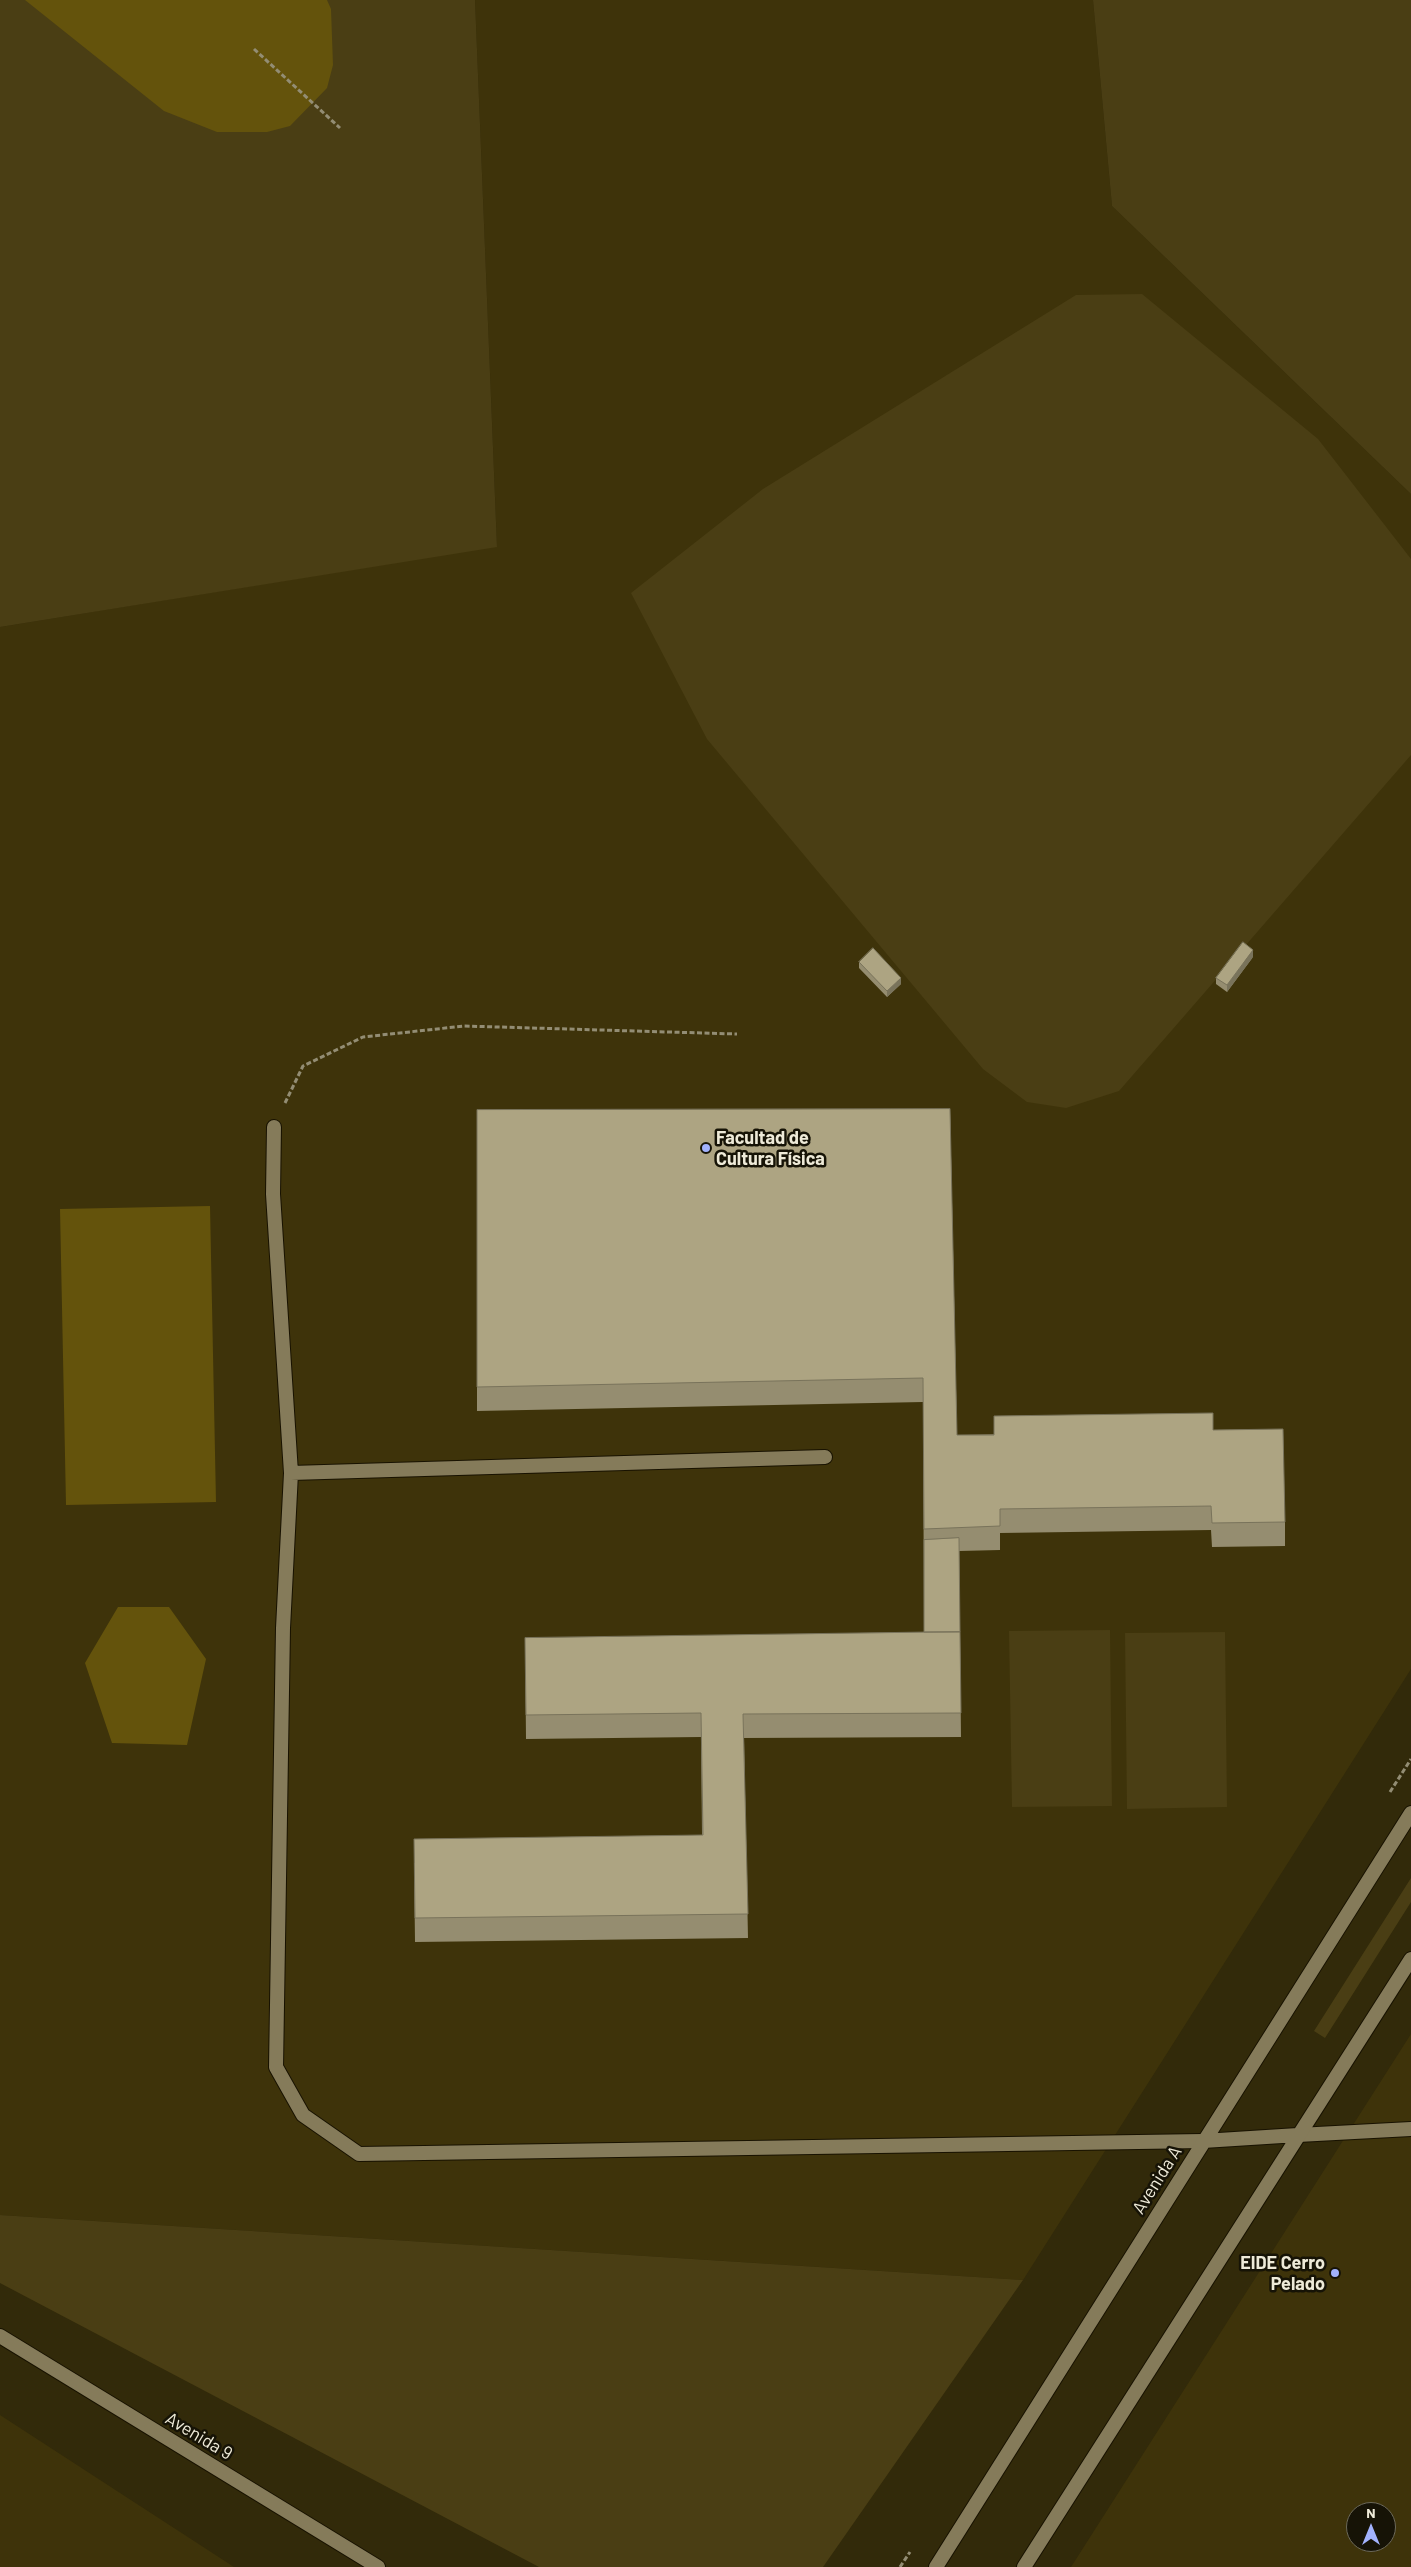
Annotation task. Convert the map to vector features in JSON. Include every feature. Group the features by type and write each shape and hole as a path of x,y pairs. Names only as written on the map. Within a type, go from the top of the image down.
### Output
{"main road":[{"path":"274,1127 274,1194 292,1472 283,1628 276,2067 303,2115 359,2154 1204,2141 1411,2130"},
{"path":"292,1472 825,1457"},
{"name":"Avenida A","path":"936,2567 1411,1813"},
{"path":"1024,2567 1411,1959"},
{"name":"Avenida 9","path":"0,2336 378,2567"}],"path":[{"path":"254,49 340,128"},
{"path":"274,1127 303,1066 363,1037 464,1026 737,1034"}],"shaded area":[{"path":"0,0 475,0 497,547 0,627"},
{"path":"25,0 327,0 331,9 333,65 327,88 290,126 267,132 217,132 164,111"},
{"name":"Facultad de Cultura Física","path":"475,0 1093,0 1112,206 1411,494 1411,1669 1023,2280 0,2215 0,627 497,546"},
{"path":"1093,0 1411,0 1411,494 1112,206"},
{"path":"1142,294 1318,439 1411,559 1411,755 1119,1091 1066,1108 1027,1102 983,1069 707,739 631,593 763,489 1076,295"},
{"path":"210,1206 216,1502 66,1505 60,1209"},
{"path":"118,1607 169,1607 206,1659 187,1745 112,1743 85,1663"},
{"path":"1110,1630 1112,1806 1012,1807 1009,1631"},
{"path":"1225,1632 1227,1807 1127,1809 1125,1633"},
{"path":"1411,1878 1411,1902 1325,2038 1314,2031"},
{"name":"EIDE Cerro Pelado","path":"1411,2034 1411,2567 1071,2567"},
{"path":"0,2215 1023,2280 823,2567 539,2567 0,2283"},
{"path":"0,2415 234,2567 0,2567"}],"building":[{"path":"1243,942 1253,950 1227,985 1216,978"},
{"path":"873,948 901,978 887,991 859,962"},
{"path":"950,1109 957,1435 994,1435 994,1416 1213,1413 1213,1430 1283,1429 1285,1522 1212,1523 1211,1506 1000,1509 1000,1526 924,1529 923,1378 477,1387 477,1110"},
{"path":"959,1538 960,1632 924,1632 924,1540"},
{"path":"960,1632 961,1713 743,1714 748,1914 415,1918 414,1839 703,1835 701,1713 526,1715 525,1638"}],"place":[{"name":"Facultad de Cultura Física","path":"706,1148"},
{"name":"EIDE Cerro Pelado","path":"1335,2273"}]}
